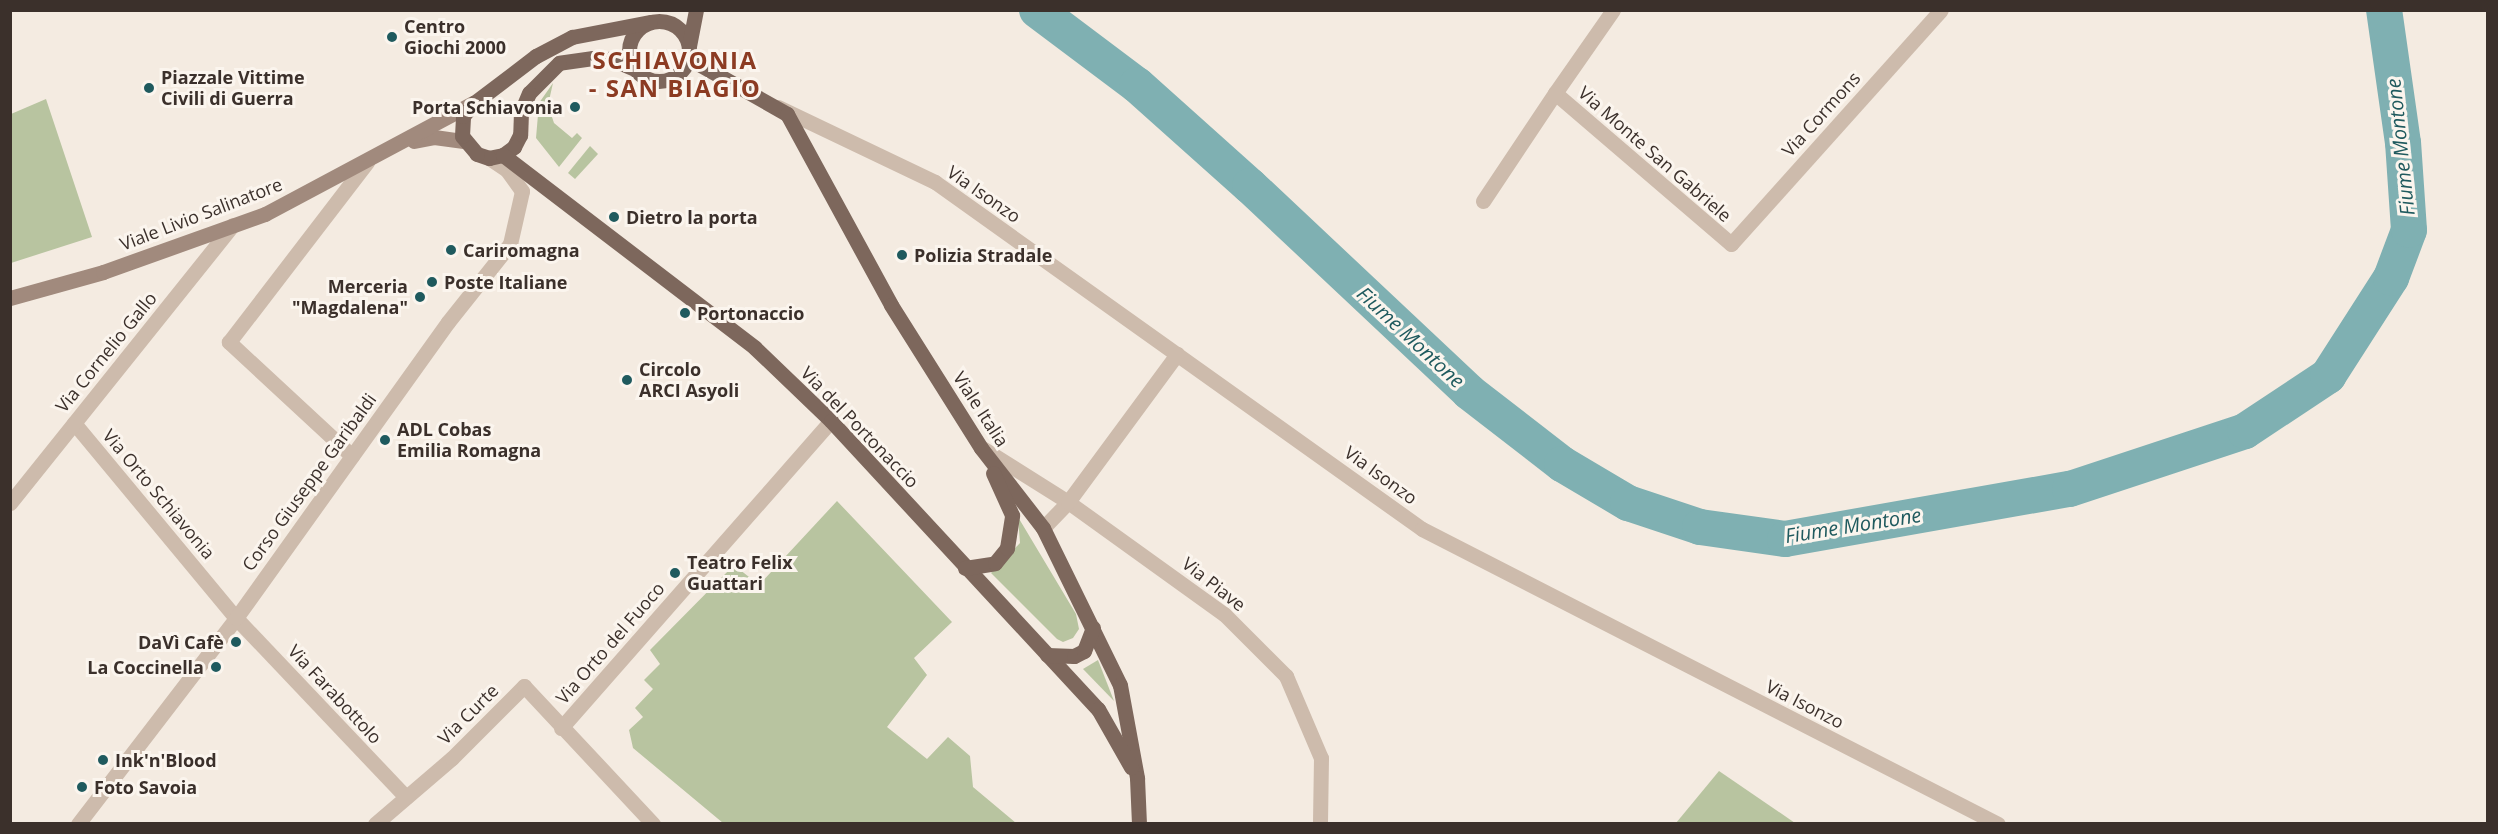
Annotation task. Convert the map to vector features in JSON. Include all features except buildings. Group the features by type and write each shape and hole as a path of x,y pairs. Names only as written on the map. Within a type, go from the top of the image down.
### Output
{"main road":[{"path":"496,156 514,147 520,135 521,112 529,93 559,63 592,57 612,59 635,69 650,80 663,81 679,74 689,52 696,10"},
{"path":"397,145 434,137 464,141 463,116 474,103 536,56 572,37 658,18 678,27 689,52"},
{"path":"635,69 630,56 631,42 638,30 658,18"},
{"name":"Viale Italia","path":"689,52 705,67 787,114 891,305 981,448 1043,528 1120,685 1137,778 1139,824"},
{"name":"Viale Livio Salinatore","path":"10,298 103,272 265,214 367,162 474,103"},
{"name":"Via del Portonaccio","path":"464,141 477,154 496,156 755,348 831,421 1098,709 1137,778"},
{"path":"965,568 995,563 1007,548 1012,515 981,448"},
{"path":"1047,655 1074,656 1084,651 1093,628"}],"street":[{"name":"Via Monte San Gabriele","path":"1483,201 1613,10"},
{"name":"Via Cormons","path":"1731,244 1941,10"},
{"name":"Via Monte San Gabriele","path":"1555,93 1731,244"},
{"name":"Via Isonzo","path":"773,104 935,182 1422,529 1998,824"},
{"name":"Corso Giuseppe Garibaldi","path":"78,824 236,618 448,322 510,244 522,191 496,156"},
{"path":"352,456 228,342 367,162"},
{"name":"Via Cornelio Gallo","path":"10,503 233,225"},
{"path":"1043,528 1068,502 1178,354"},
{"name":"Via Orto del Fuoco","path":"561,728 831,421"},
{"name":"Via Orto Schiavonia","path":"74,423 236,618"},
{"name":"Via Piave","path":"981,448 1068,502 1224,614 1286,676 1321,758 1320,824"},
{"name":"Via Farabottolo","path":"236,618 405,797"},
{"name":"Via Curte","path":"405,797 452,758 524,686 653,824"},
{"path":"375,824 405,797"}],"green space":[{"path":"553,83 548,105 554,123 572,138 577,133 582,138 559,167 536,138 539,103"},
{"path":"46,99 92,237 11,263 11,114"},
{"path":"590,146 598,154 575,179 568,173"},
{"path":"837,501 952,622 914,658 927,675 887,727 927,759 948,737 970,756 973,787 1016,823 723,823 633,748 629,730 643,717 635,708 653,689 644,680 660,664 650,650 734,565 759,585"},
{"path":"1018,517 1076,614 1079,629 1073,638 1063,642 1057,639 991,573 1020,543"},
{"path":"1098,660 1114,701 1083,669"},
{"path":"1719,771 1795,823 1676,823"}],"waterway":[{"name":"Fiume Montone","path":"1037,10 1137,85 1250,186 1469,392 1562,464 1628,503 1700,527 1785,539 2070,489 2245,431 2328,376 2391,278 2409,230 2403,143 2384,10"}],"place":[{"name":"Centro Giochi 2000","path":"392,37"},
{"name":"Piazzale Vittime Civili di Guerra","path":"149,88"},
{"name":"Porta Schiavonia","path":"575,107"},
{"name":"Dietro la porta","path":"614,217"},
{"name":"Cariromagna","path":"451,250"},
{"name":"Polizia Stradale","path":"902,255"},
{"name":"Poste Italiane","path":"432,282"},
{"name":"Merceria \"Magdalena\"","path":"420,297"},
{"name":"Portonaccio","path":"685,313"},
{"name":"Circolo ARCI Asyoli","path":"627,380"},
{"name":"ADL Cobas Emilia Romagna","path":"385,440"},
{"name":"Teatro Felix Guattari","path":"675,573"},
{"name":"DaVì Cafè","path":"236,642"},
{"name":"La Coccinella","path":"216,667"},
{"name":"Ink'n'Blood","path":"103,760"},
{"name":"Foto Savoia","path":"82,787"}],"district":[{"name":"SCHIAVONIA - SAN BIAGIO","path":"675,74"}]}
